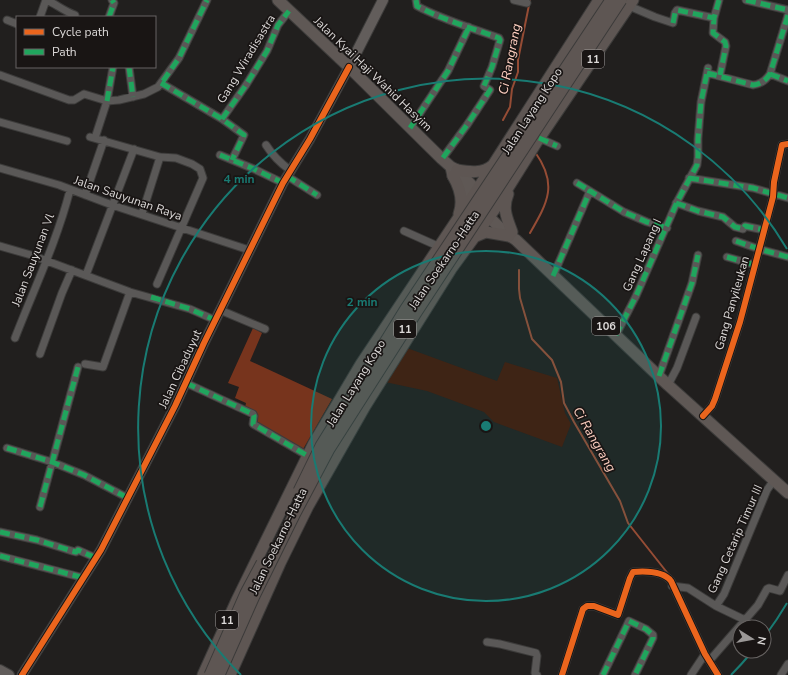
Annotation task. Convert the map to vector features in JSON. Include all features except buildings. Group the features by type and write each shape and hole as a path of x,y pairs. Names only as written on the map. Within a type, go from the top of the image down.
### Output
{"highway":[{"name":"Jalan Soekarno-Hatta","path":"204,675 237,600 314,443 350,382 440,248 599,0"},
{"name":"Jalan Layang Kopo","path":"210,675 246,593 321,446 407,307 611,0"},
{"name":"Jalan Soekarno-Hatta","path":"230,675 280,563 308,506 365,406 432,299 473,237 492,213 628,2"},
{"name":"Jalan Layang Kopo","path":"219,675 257,590 329,449 417,311 628,2"},
{"path":"531,105 529,112 534,122 538,124 545,124 552,121 554,118"},
{"path":"456,221 462,200 454,171 482,171 495,163"},
{"path":"473,237 486,232 512,236 504,206 514,178"},
{"path":"414,285 419,281 426,281 430,283 434,289 432,299"}],"main road":[{"path":"349,67 383,0"},
{"name":"Jalan Kyai Haji Wahid Hasyim","path":"285,4 454,171 512,236 553,276 668,385 788,493"}],"street":[{"path":"40,16 46,0 59,6 64,11 75,15"},
{"path":"109,16 114,3 112,0"},
{"path":"0,76 69,100 74,100 85,94 106,101 133,97 156,88 162,82 179,58 207,0"},
{"path":"416,0 416,4 419,7 431,13 499,38 492,67 484,86 490,90 442,159"},
{"path":"514,0 527,3"},
{"path":"719,0 714,18 713,33 725,42 726,46 720,75 753,84 760,83 768,78 788,15"},
{"path":"746,0 788,10"},
{"path":"628,2 655,17 673,23 677,10 714,18"},
{"name":"Gang Wiradisastra","path":"222,119 246,85 267,51 285,4"},
{"path":"7,20 16,24"},
{"path":"410,128 447,73 469,27"},
{"name":"Jalan Cibaduyut","path":"22,675 96,558 186,383 249,250 287,176 310,139 349,67"},
{"path":"112,68 106,101 92,137 160,157 176,158 197,167 202,172 203,178 157,284"},
{"path":"129,68 133,97"},
{"name":"Gang Lapang I","path":"616,335 636,296 667,228 676,203 697,165 702,102 708,71 720,75"},
{"path":"770,74 788,81"},
{"path":"162,82 222,119 244,135 232,160"},
{"path":"0,122 67,141"},
{"path":"539,138 557,146"},
{"path":"85,195 104,140"},
{"name":"Gang Panyileukan","path":"703,416 712,406 715,399 735,341 774,193 774,182 782,145 788,144"},
{"path":"266,145 272,155 280,163 287,176"},
{"path":"86,275 134,149"},
{"path":"220,155 287,176 317,195"},
{"path":"142,214 160,157"},
{"name":"Jalan Sauyunan Raya","path":"0,168 28,175 112,205 249,250"},
{"path":"688,180 745,186 788,198"},
{"path":"577,183 624,212 647,222 667,228"},
{"name":"Jalan Sauyunan Vl","path":"15,338 30,298 47,261 70,190"},
{"path":"553,276 590,191"},
{"path":"676,203 698,211 723,217 737,227 743,229 744,226 764,230"},
{"path":"404,231 440,248"},
{"path":"736,241 788,257"},
{"path":"0,246 215,320"},
{"path":"659,376 692,283 698,255"},
{"path":"727,257 755,265"},
{"path":"40,354 72,270"},
{"path":"40,507 52,462 82,365 103,367 130,292"},
{"path":"220,310 264,329"},
{"path":"668,385 677,368 696,317"},
{"path":"186,383 253,414 253,424 308,456"},
{"path":"7,448 52,462 84,475 128,498"},
{"name":"Gang Cetarip Timur III","path":"716,606 724,594 767,490 774,480"},
{"path":"0,532 37,540 76,552 78,550 96,558"},
{"path":"0,556 84,578"},
{"path":"562,675 583,609 587,606 594,606 618,615 626,585 633,572 662,574 668,577 718,675"},
{"path":"746,619 758,605 767,589 770,588 780,591 788,575"},
{"path":"672,586 688,588 716,606 743,619"},
{"path":"603,675 629,621 646,629 653,635 653,638 635,675"},
{"path":"691,675 732,633"},
{"path":"487,642 536,653 535,673 537,675"},
{"path":"781,675 788,664"}],"shaded area":[{"path":"253,328 262,333 250,361 332,399 302,451 253,423 256,414 245,408 246,403 235,398 239,387 228,383"},
{"path":"407,348 497,381 505,362 557,378 565,413 571,424 562,447 494,422 484,412 427,391 385,382"}],"waterway":[{"name":"Ci Rangrang","path":"503,120 510,107 512,89 518,72 518,60 530,0"},
{"name":"Ci Rangrang","path":"530,233 542,212 548,193 546,174 542,163 535,152"},
{"name":"Ci Rangrang","path":"519,270 520,298 532,339 552,360 561,382 564,403 620,501 628,523 669,575"}],"marked path":[{"path":"109,16 114,3 112,0"},
{"path":"163,81 179,58 207,0"},
{"path":"416,0 417,6 427,11 447,20 499,38 500,40 492,67 484,86 490,90 442,159"},
{"path":"719,0 714,18 713,33 725,42 726,46 720,75"},
{"path":"746,0 788,10"},
{"path":"673,23 677,10 714,18"},
{"path":"222,119 246,85 267,51 278,25 289,11"},
{"path":"707,73 753,85 763,81 770,74 788,15"},
{"path":"410,128 448,71 469,27"},
{"path":"107,101 113,68"},
{"path":"129,68 133,97"},
{"path":"616,335 636,296 677,202 697,165 701,102 708,68"},
{"path":"770,74 788,81"},
{"path":"161,83 222,119 244,135 232,160"},
{"path":"539,138 557,146"},
{"path":"220,155 283,183"},
{"path":"287,176 317,195"},
{"path":"689,178 753,188 788,198"},
{"path":"577,183 590,191"},
{"path":"553,276 590,191 624,212 647,222 667,228"},
{"path":"676,203 698,211 723,217 735,227 743,229 745,226 764,230"},
{"path":"736,241 788,257"},
{"path":"659,376 692,283 698,255"},
{"path":"727,257 755,265"},
{"path":"151,297 190,309 215,320"},
{"path":"40,507 78,367"},
{"path":"186,383 253,414 253,424 308,456"},
{"path":"7,448 52,462 84,475 128,498"},
{"path":"0,532 37,540 76,552 78,550 96,558"},
{"path":"0,556 84,578"},
{"path":"603,675 629,621 646,629 653,635 653,638 635,675"}],"cycle path":[{"path":"22,675 101,550 175,406 204,343 283,183 310,139 349,67"},
{"path":"703,416 712,406 715,399 740,322 773,197 774,182 782,145 788,144"},
{"path":"562,675 583,609 587,606 594,606 618,615 633,572 659,573 671,581 705,654 718,675"}]}
